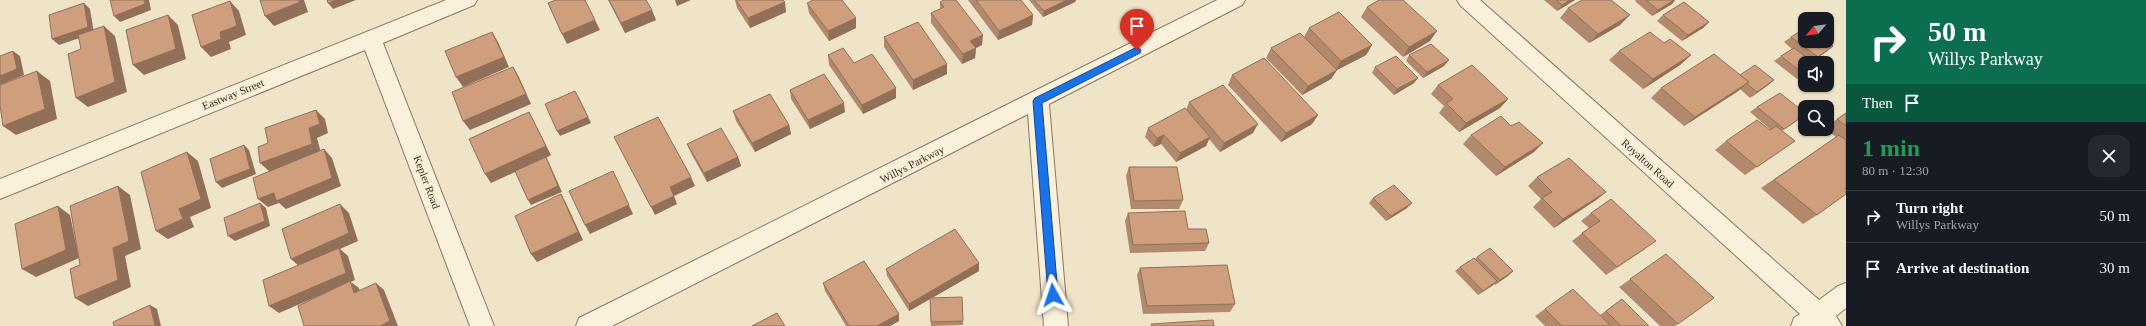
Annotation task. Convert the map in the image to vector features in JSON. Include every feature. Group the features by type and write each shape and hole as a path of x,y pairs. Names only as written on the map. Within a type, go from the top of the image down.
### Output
{"street":[{"name":"Eastway Street","path":"0,189 467,0"},
{"name":"Willys Parkway","path":"588,326 1038,101 1235,0"},
{"name":"Royalton Road","path":"1467,0 1817,322"},
{"name":"Kepler Road","path":"371,38 482,326"},
{"path":"1038,101 1056,326"},
{"path":"1817,322 1846,294"}],"building":[{"path":"110,0 144,0 145,4 114,16"},
{"path":"260,0 299,0 300,2 265,16"},
{"path":"327,0 337,0 328,3"},
{"path":"556,0 585,0 595,20 562,34 548,3"},
{"path":"609,0 646,0 652,10 621,23"},
{"path":"736,0 783,0 785,2 748,18"},
{"path":"813,0 842,0 856,18 828,31 807,3"},
{"path":"944,0 956,0 983,35 970,41 976,48 963,54 931,13 944,7 940,2"},
{"path":"976,0 1021,0 1033,15 999,31"},
{"path":"1034,0 1067,0 1044,11"},
{"path":"1379,0 1403,0 1437,31 1409,47 1367,7"},
{"path":"1556,0 1570,0 1562,5"},
{"path":"1582,0 1611,0 1630,15 1598,34 1568,8"},
{"path":"1646,0 1674,0 1658,10"},
{"path":"230,1 237,26 220,32 221,39 201,47 192,15"},
{"path":"1684,2 1709,22 1688,35 1663,15"},
{"path":"84,3 88,27 52,39 49,15"},
{"path":"1339,12 1372,45 1341,61 1309,28"},
{"path":"168,15 176,49 133,65 126,30"},
{"path":"918,22 947,64 913,80 884,37"},
{"path":"104,26 115,82 76,98 68,54 81,49 78,35"},
{"path":"492,32 504,57 456,77 445,51"},
{"path":"1650,32 1664,43 1670,39 1691,55 1653,79 1619,51"},
{"path":"1798,32 1798,42 1791,37"},
{"path":"1300,33 1337,70 1308,86 1271,48"},
{"path":"1431,44 1449,60 1427,72 1409,55"},
{"path":"843,48 854,63 872,54 896,88 862,105 828,55"},
{"path":"1794,48 1805,56 1798,56 1798,69 1781,56"},
{"path":"1806,48 1830,48 1819,56 1817,56"},
{"path":"13,51 17,69 0,76 0,56"},
{"path":"1714,54 1749,82 1695,117 1661,88"},
{"path":"1396,56 1418,78 1397,89 1375,67"},
{"path":"1264,58 1318,115 1286,133 1232,75"},
{"path":"1472,65 1508,99 1466,123 1446,103 1453,99 1438,85"},
{"path":"1755,65 1774,80 1757,92 1747,84 1749,82 1740,75"},
{"path":"513,67 526,94 463,121 452,92"},
{"path":"37,71 45,109 3,126 0,105 0,85"},
{"path":"824,74 844,103 808,120 790,90"},
{"path":"1223,85 1258,124 1224,143 1189,102"},
{"path":"575,91 588,117 557,131 545,104"},
{"path":"1780,93 1798,107 1798,120 1784,129 1757,107"},
{"path":"770,94 789,125 752,143 733,111"},
{"path":"1185,108 1210,137 1180,153 1164,135 1157,138 1148,128"},
{"path":"316,110 320,124 309,128 312,144 260,163 258,147 268,143 265,128"},
{"path":"529,112 546,146 485,174 469,139"},
{"path":"1846,113 1846,126 1837,119"},
{"path":"1501,116 1511,126 1519,122 1543,143 1505,167 1471,135"},
{"path":"658,117 691,177 670,187 674,196 651,207 614,137"},
{"path":"1757,120 1770,130 1776,126 1795,141 1757,167 1726,141"},
{"path":"721,128 738,157 704,173 687,144"},
{"path":"1839,135 1846,140 1846,194 1817,215 1774,180"},
{"path":"244,145 250,169 216,182 210,159"},
{"path":"324,149 332,178 276,201 274,193 258,199 253,178"},
{"path":"187,152 201,199 179,209 183,219 156,231 141,172"},
{"path":"546,157 558,186 528,200 515,171"},
{"path":"1569,158 1606,192 1563,219 1542,198 1552,192 1537,177"},
{"path":"1129,167 1177,167 1183,200 1134,201"},
{"path":"613,171 629,205 585,225 569,191"},
{"path":"1394,185 1412,203 1391,216 1373,198"},
{"path":"118,186 129,241 113,248 118,280 75,298 70,269 80,265 70,206"},
{"path":"561,194 578,232 531,254 515,216"},
{"path":"1611,199 1656,241 1617,267 1582,233 1600,221 1591,213"},
{"path":"260,203 265,221 228,236 224,218"},
{"path":"340,204 349,233 291,259 282,229"},
{"path":"58,206 66,250 22,269 15,224"},
{"path":"1185,211 1188,229 1206,229 1209,243 1133,245 1128,213"},
{"path":"955,229 979,263 909,304 886,269"},
{"path":"339,248 346,273 269,306 263,280"},
{"path":"1490,248 1513,271 1500,280 1477,257"},
{"path":"1666,254 1714,298 1678,324 1630,279"},
{"path":"1474,258 1497,281 1483,291 1460,267"},
{"path":"864,261 899,314 877,326 849,326 823,283"},
{"path":"1227,265 1235,304 1147,306 1140,268"},
{"path":"350,281 354,293 376,283 390,321 380,326 304,326 298,306"},
{"path":"1573,289 1611,326 1562,326 1545,309"},
{"path":"962,297 963,321 931,322 930,298"},
{"path":"1622,299 1649,326 1621,326 1606,311"},
{"path":"150,305 155,326 114,326 113,322"},
{"path":"777,313 785,326 752,326"},
{"path":"1213,320 1214,326 1152,326 1151,324"}],"route":[{"path":"1053,295 1038,101 1137,50"}]}
